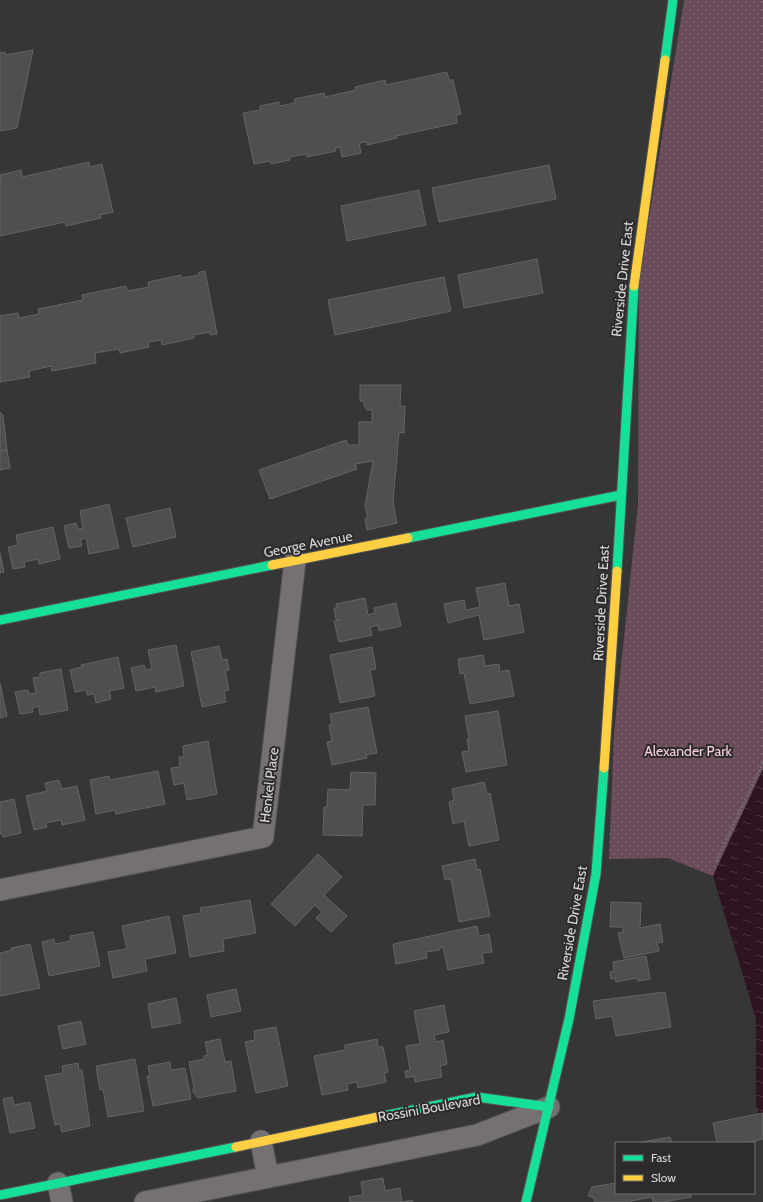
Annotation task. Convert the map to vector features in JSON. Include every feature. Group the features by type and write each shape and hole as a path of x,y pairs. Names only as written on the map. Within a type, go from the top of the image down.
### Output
{"main road":[{"name":"Riverside Drive East","path":"526,1202 569,1019 596,874 611,673 634,278 673,0"},
{"name":"George Avenue","path":"0,620 621,495"},
{"name":"Rossini Boulevard","path":"0,1195 60,1193 261,1141 477,1097 549,1107"}],"street":[{"name":"Henkel Place","path":"0,890 263,837 295,561"},
{"path":"145,1202 477,1135 549,1107"},
{"path":"261,1141 268,1177"}],"path":[{"path":"716,862 763,762"}],"green space":[{"name":"Alexander Park","path":"684,0 763,0 763,769 713,876 668,858 609,859 614,733 638,505 639,281"}],"water":[{"path":"763,769 763,1131 756,1104 756,1019 713,876"}],"building":[{"path":"33,50 17,128 0,131 0,53 5,52 5,55"},
{"path":"447,72 449,80 453,80 461,114 456,115 457,123 396,136 397,138 367,145 367,142 359,143 361,153 342,157 340,147 335,148 336,151 307,157 306,154 290,157 290,160 271,164 270,161 254,164 243,113 260,110 260,106 279,102 279,106 295,103 294,99 324,93 325,97 356,90 355,87 385,80 386,85"},
{"path":"89,162 90,167 102,164 113,212 100,215 101,218 66,226 65,222 0,236 0,175 21,170 22,177"},
{"path":"549,165 556,199 439,222 432,188"},
{"path":"419,190 426,225 347,241 341,206"},
{"path":"537,259 543,293 464,308 458,275"},
{"path":"205,271 217,334 210,335 210,332 193,335 194,338 162,345 161,340 148,342 149,347 120,353 119,349 95,353 96,363 52,371 51,366 29,371 30,377 0,382 0,316 18,313 19,318 39,314 38,309 83,300 82,295 126,286 127,291 149,287 148,282 181,275 182,278 199,275 199,272"},
{"path":"444,277 451,311 335,335 328,300"},
{"path":"360,385 401,385 400,406 405,406 404,433 399,432 393,503 397,523 367,530 365,518 368,518 365,506 373,461 355,464 357,469 270,499 259,470 346,440 348,445 359,445 359,422 372,422 372,410 367,410 364,406 364,401 360,401"},
{"path":"0,412 3,415 7,450 0,451"},
{"path":"7,450 10,468 0,470 0,451"},
{"path":"109,504 119,548 89,554 86,538 80,540 82,546 69,548 64,526 76,523 78,529 83,528 80,511"},
{"path":"170,508 176,537 133,547 126,518"},
{"path":"53,527 60,559 39,564 38,559 24,562 25,567 13,569 8,547 18,545 16,535"},
{"path":"0,553 4,572 0,573"},
{"path":"505,583 509,606 519,604 524,632 484,640 479,615 448,623 444,604 464,600 466,610 480,607 476,588"},
{"path":"365,598 368,615 375,613 374,608 396,603 401,626 379,631 378,625 370,627 372,635 339,642 334,621 340,620 336,619 334,608 337,608 336,604"},
{"path":"176,645 184,686 156,692 155,687 136,691 131,668 144,665 145,670 152,669 148,650"},
{"path":"219,646 222,660 227,659 229,670 225,671 229,690 224,691 226,702 202,707 191,652"},
{"path":"372,647 376,669 370,670 375,696 340,703 330,655"},
{"path":"483,655 485,666 499,664 500,672 509,670 514,696 470,704 464,673 460,674 458,659"},
{"path":"118,657 124,688 109,691 111,699 96,703 94,694 87,695 86,690 75,692 70,670 82,667 81,665"},
{"path":"61,669 68,710 40,715 39,706 32,708 33,712 20,714 15,692 28,690 29,694 36,693 33,678 40,677 40,673"},
{"path":"0,683 7,716 0,718"},
{"path":"368,707 377,753 366,755 367,758 332,765 327,742 332,741 329,725 332,725 330,714"},
{"path":"498,711 507,765 466,772 462,752 469,751 467,739 469,739 465,716"},
{"path":"208,741 217,794 187,800 184,783 174,785 171,768 180,767 179,757 184,757 183,746"},
{"path":"158,771 165,804 116,814 115,810 96,814 90,780 109,776 110,780"},
{"path":"351,772 376,773 375,805 363,805 362,836 323,835 324,807 327,807 328,789 350,790"},
{"path":"59,780 62,789 77,786 85,820 62,825 61,820 46,823 47,827 34,830 26,796 47,791 45,783"},
{"path":"484,782 487,794 490,793 499,840 469,846 464,821 453,824 449,802 454,800 452,789"},
{"path":"14,799 21,833 3,837 2,834 0,834 0,802"},
{"path":"318,854 342,877 324,895 347,916 331,932 316,918 322,912 315,905 295,926 271,904"},
{"path":"475,859 477,870 480,869 490,916 459,922 451,879 445,880 442,866"},
{"path":"250,900 256,933 223,939 224,951 190,957 183,916 201,913 200,908"},
{"path":"611,902 641,903 640,928 660,924 663,942 657,943 659,951 624,958 618,933 623,932 623,927 610,927"},
{"path":"169,916 176,953 145,959 147,971 113,978 108,952 127,949 122,926"},
{"path":"477,926 479,936 489,934 492,952 482,953 484,963 448,970 443,947 440,947 440,950 426,952 427,958 396,964 393,944"},
{"path":"93,932 100,966 49,976 42,942 54,939 55,944 71,941 70,936"},
{"path":"30,944 40,988 0,996 0,953 12,950 11,948"},
{"path":"646,956 650,979 638,981 637,978 616,982 615,978 611,979 610,972 614,971 613,962"},
{"path":"236,989 241,1011 211,1017 207,995"},
{"path":"665,992 671,1027 616,1036 612,1016 596,1019 593,1001"},
{"path":"176,998 181,1023 152,1028 148,1004"},
{"path":"444,1005 449,1032 434,1035 436,1042 443,1040 447,1064 440,1066 442,1077 415,1082 414,1076 406,1078 405,1071 410,1070 406,1046 420,1044 414,1011"},
{"path":"81,1021 86,1044 63,1049 58,1026"},
{"path":"276,1027 288,1086 256,1093 245,1042 255,1040 254,1031"},
{"path":"220,1039 225,1062 231,1061 236,1091 198,1098 193,1092 194,1088 189,1062 204,1059 204,1056 208,1055 205,1042"},
{"path":"377,1039 378,1047 383,1047 388,1072 384,1073 386,1082 358,1088 357,1082 347,1084 348,1090 322,1095 314,1056 345,1050 345,1045"},
{"path":"135,1059 144,1111 108,1117 103,1089 100,1090 96,1066"},
{"path":"170,1062 171,1070 185,1068 191,1099 153,1106 147,1076 150,1076 148,1066"},
{"path":"78,1063 79,1070 82,1070 90,1126 62,1132 60,1124 55,1125 45,1076 63,1073 62,1066"},
{"path":"12,1097 14,1105 30,1102 35,1128 10,1133 3,1099"},
{"path":"763,1113 763,1139 749,1142 717,1142 713,1123"},
{"path":"670,1137 672,1142 642,1142"},
{"path":"383,1178 385,1191 400,1188 402,1202 350,1202 349,1197 363,1195 361,1182"},
{"path":"615,1183 615,1194 690,1194 691,1197 663,1202 653,1202 652,1197 631,1201 632,1202 594,1202 594,1198 588,1196 592,1187"},
{"path":"412,1200 413,1202 402,1202"}],"traffic: fast":[{"path":"665,60 673,0"},
{"path":"617,571 634,286"},
{"path":"408,538 621,495"},
{"path":"0,620 272,565"},
{"path":"526,1202 569,1019 596,874 604,768"},
{"path":"378,1117 477,1097 549,1107"},
{"path":"0,1195 236,1147"}],"traffic: slow":[{"path":"634,286 665,60"},
{"path":"272,565 408,538"},
{"path":"604,768 617,571"},
{"path":"236,1147 378,1117"}]}
